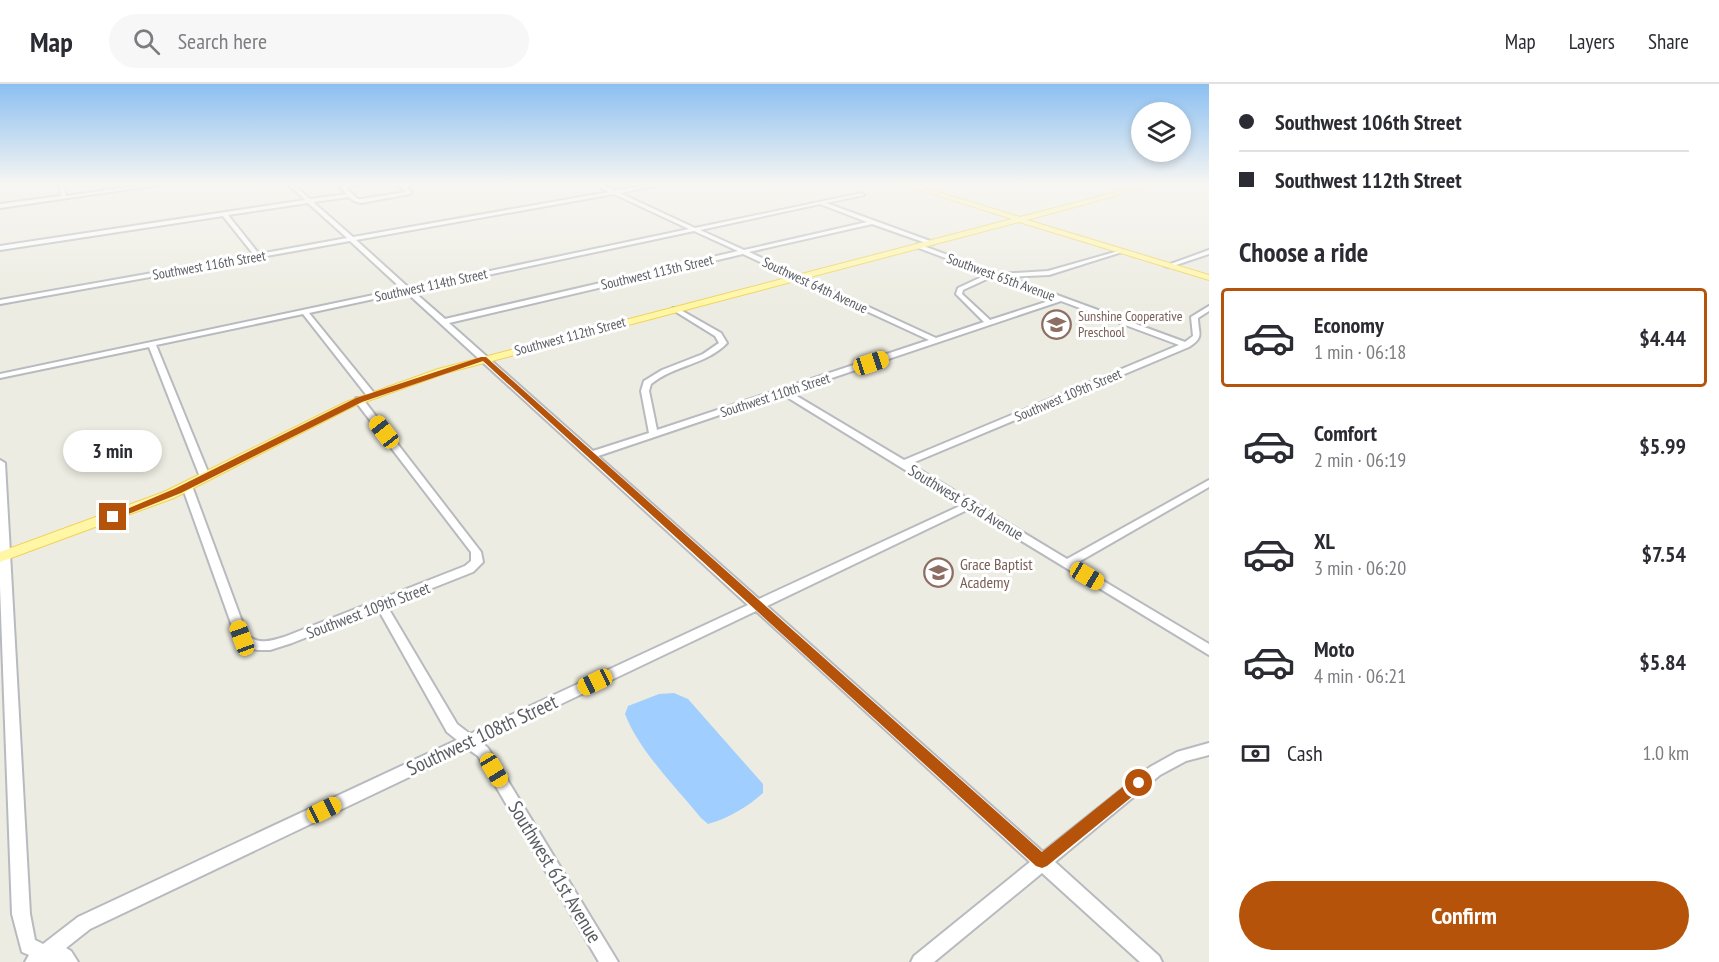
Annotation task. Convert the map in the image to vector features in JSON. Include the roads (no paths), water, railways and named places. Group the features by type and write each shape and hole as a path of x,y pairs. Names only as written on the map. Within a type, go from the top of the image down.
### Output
{"main road":[{"name":"Southwest 112th Street","path":"2,556 124,513 187,486 365,398 484,359 1004,224"},
{"path":"1032,224 1209,278"}],"street":[{"path":"0,248 154,224"},
{"path":"233,224 258,256"},
{"path":"334,224 1153,962"},
{"name":"Southwest 116th Street","path":"0,302 439,224"},
{"name":"Southwest 64th Avenue","path":"682,224 937,341"},
{"name":"Southwest 114th Street","path":"0,376 723,224"},
{"name":"Southwest 113th Street","path":"442,322 864,224"},
{"name":"Southwest 65th Avenue","path":"878,224 931,243"},
{"name":"Southwest 65th Avenue","path":"918,246 1186,345"},
{"path":"989,323 958,291 988,276 1049,273 1120,251"},
{"path":"1168,266 1209,252"},
{"name":"Southwest 110th Street","path":"591,455 1061,299"},
{"path":"1186,345 1195,340 1197,336 1195,316 1209,308"},
{"path":"654,435 645,391 646,383 723,344 718,335 675,309"},
{"path":"305,312 365,398"},
{"path":"152,344 205,477"},
{"name":"Southwest 109th Street","path":"903,464 1186,345"},
{"name":"Southwest 63rd Avenue","path":"784,392 1209,650"},
{"name":"Southwest 109th Street","path":"187,486 242,638 254,646 277,644 464,573 477,562 476,552 365,398"},
{"path":"0,464 2,556 21,914 28,946 40,959 65,957 69,962"},
{"path":"1066,564 1209,483"},
{"name":"Southwest 108th Street","path":"40,959 84,924 970,506"},
{"name":"Southwest 61st Avenue","path":"381,605 452,728 483,752 609,962"},
{"path":"920,962 1155,771 1182,756 1209,749"}],"water":[{"path":"674,693 688,699 763,784 763,793 751,803 715,822 708,824 701,818 670,781 639,742 625,714 628,706 659,694"}],"place":[{"name":"Sunshine Cooperative Preschool","path":"1057,324"},
{"name":"Grace Baptist Academy","path":"939,573"}]}
